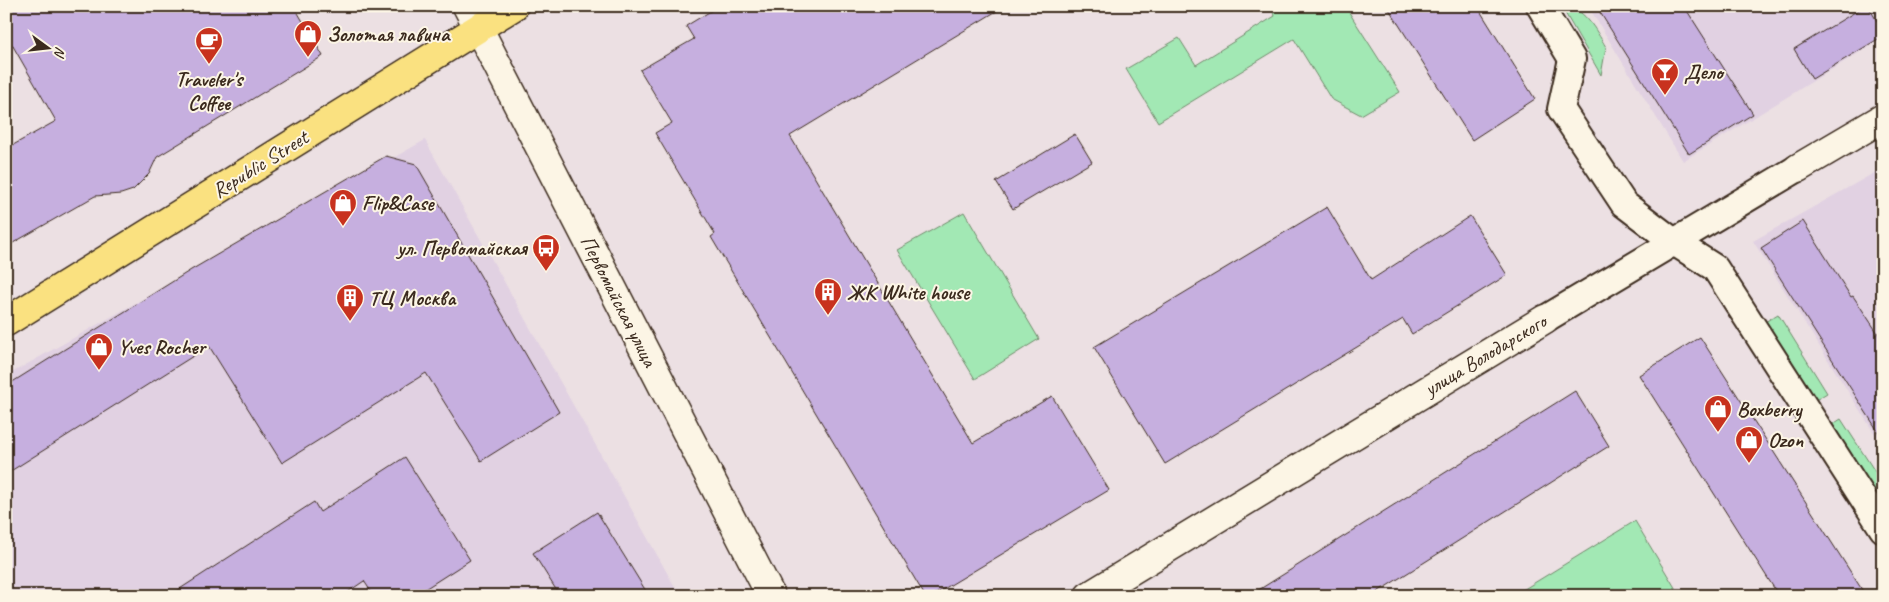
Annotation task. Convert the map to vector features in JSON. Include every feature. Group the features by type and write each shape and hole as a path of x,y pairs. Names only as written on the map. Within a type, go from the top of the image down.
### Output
{"main road":[{"name":"Republic Street","path":"6,322 473,17 514,6"}],"street":[{"path":"1540,6 1572,60 1561,109 1624,204 1674,242 1715,268 1883,530"},
{"name":"Первомайская улица","path":"473,17 771,596"},
{"name":"улица Володарского","path":"1089,596 1545,319 1883,118"}],"shaded area":[{"path":"1588,6 1883,6 1883,38 1683,161"},
{"path":"425,140 680,596 6,596 6,376"},
{"path":"1883,168 1883,447 1753,241"}],"green space":[{"path":"1270,6 1345,6 1400,92 1361,115 1331,99 1294,39 1158,122 1126,69 1179,38 1196,65 1275,16"},
{"path":"1561,6 1569,7 1582,14 1593,26 1606,47 1601,75"},
{"path":"964,212 1039,339 975,379 897,250"},
{"path":"1778,314 1827,393 1814,401 1765,322"},
{"path":"1841,419 1883,484 1872,492 1830,426"},
{"path":"1635,521 1680,596 1513,596"}],"building":[{"path":"6,6 294,6 323,56 157,157 149,174 133,190 121,194 95,196 6,247 6,149 56,121 6,34"},
{"name":"ЖК White house","path":"719,6 1005,6 790,136 973,443 1052,396 1109,490 932,596 925,596 711,237 715,234 655,133 672,123 640,70 694,39 686,26"},
{"path":"1387,6 1477,6 1535,99 1472,140"},
{"path":"1596,6 1684,6 1753,114 1689,154"},
{"path":"1865,6 1868,6 1883,31 1883,36 1812,79 1794,49"},
{"path":"1075,134 1092,162 1013,209 996,182"},
{"name":"ТЦ Москва","path":"386,156 416,164 559,412 481,461 426,373 282,463 209,346 6,474 6,386 191,270"},
{"path":"1327,207 1371,280 1470,216 1507,275 1412,334 1403,319 1165,464 1094,347"},
{"path":"1803,221 1851,297 1853,296 1883,341 1883,439 1761,248"},
{"path":"1700,337 1866,596 1779,596 1639,375"},
{"path":"1575,391 1609,446 1371,596 1249,596"},
{"path":"405,457 470,560 414,596 374,596 364,581 342,596 169,596 314,502 320,512"},
{"path":"597,512 649,596 560,596 533,553"}],"place":[{"name":"Золотая лавина","path":"308,58"},
{"name":"Traveler's Coffee","path":"209,65"},
{"name":"Дело","path":"1665,96"},
{"name":"Flip&Case","path":"343,227"},
{"name":"ул. Первомайская","path":"546,272"},
{"name":"ЖК White house","path":"828,316"},
{"name":"ТЦ Москва","path":"350,322"},
{"name":"Yves Rocher","path":"99,371"},
{"name":"Boxberry","path":"1718,433"},
{"name":"Ozon","path":"1749,464"}]}
